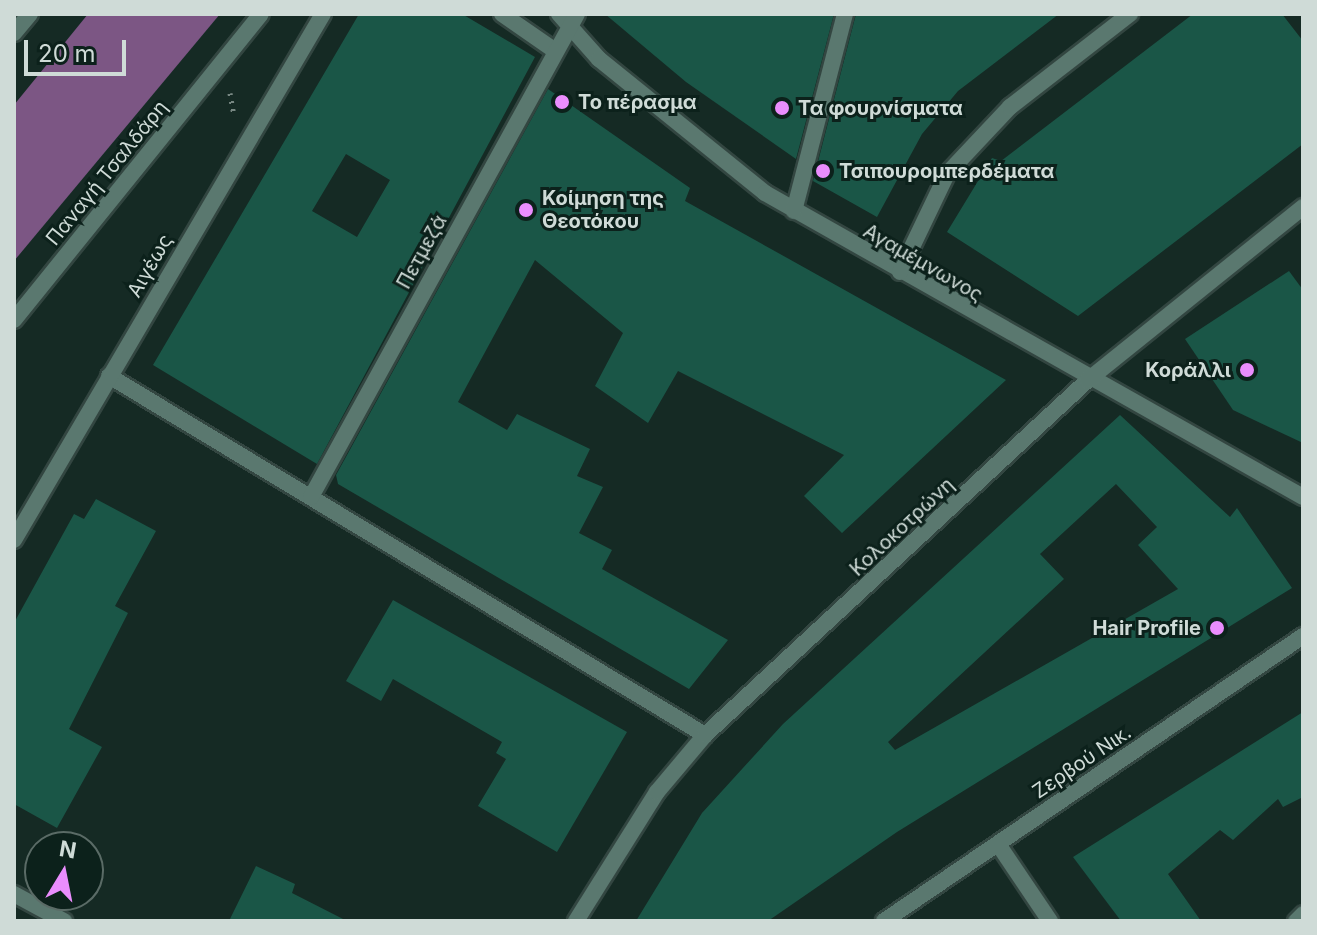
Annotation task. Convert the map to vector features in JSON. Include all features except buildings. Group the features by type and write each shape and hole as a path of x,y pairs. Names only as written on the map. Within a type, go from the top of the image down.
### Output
{"street":[{"path":"14,33 30,14"},
{"name":"Παναγή Τσαλδάρη","path":"14,320 261,14"},
{"name":"Αιγέως","path":"14,540 323,14"},
{"path":"502,14 554,50"},
{"path":"794,211 845,14"},
{"path":"900,272 947,174 1010,107 1130,14"},
{"name":"Πετμεζά","path":"311,497 554,50 568,18"},
{"name":"Αγαμέμνωνος","path":"568,18 599,59 794,211 1088,380 1303,497"},
{"name":"Κολοκοτρώνη","path":"576,921 657,792 705,735 1088,380 1303,207"},
{"path":"109,376 705,735"},
{"name":"Ζερβού Νικ.","path":"884,921 1303,636"},
{"path":"998,844 1050,921"},
{"path":"14,894 64,921"}],"lane":[{"path":"1295,921 1303,913"}],"path":[{"path":"232,50 230,94 247,142"}],"shaded area":[{"path":"88,14 220,14 14,261 14,105"}],"place":[{"name":"Το πέρασμα","path":"562,102"},
{"name":"Τα φουρνίσματα","path":"782,108"},
{"name":"Τσιπουρομπερδέματα","path":"823,171"},
{"name":"Κοίμηση της Θεοτόκου","path":"526,210"},
{"name":"Κοράλλι","path":"1247,370"},
{"name":"Hair Profile","path":"1217,628"}]}
